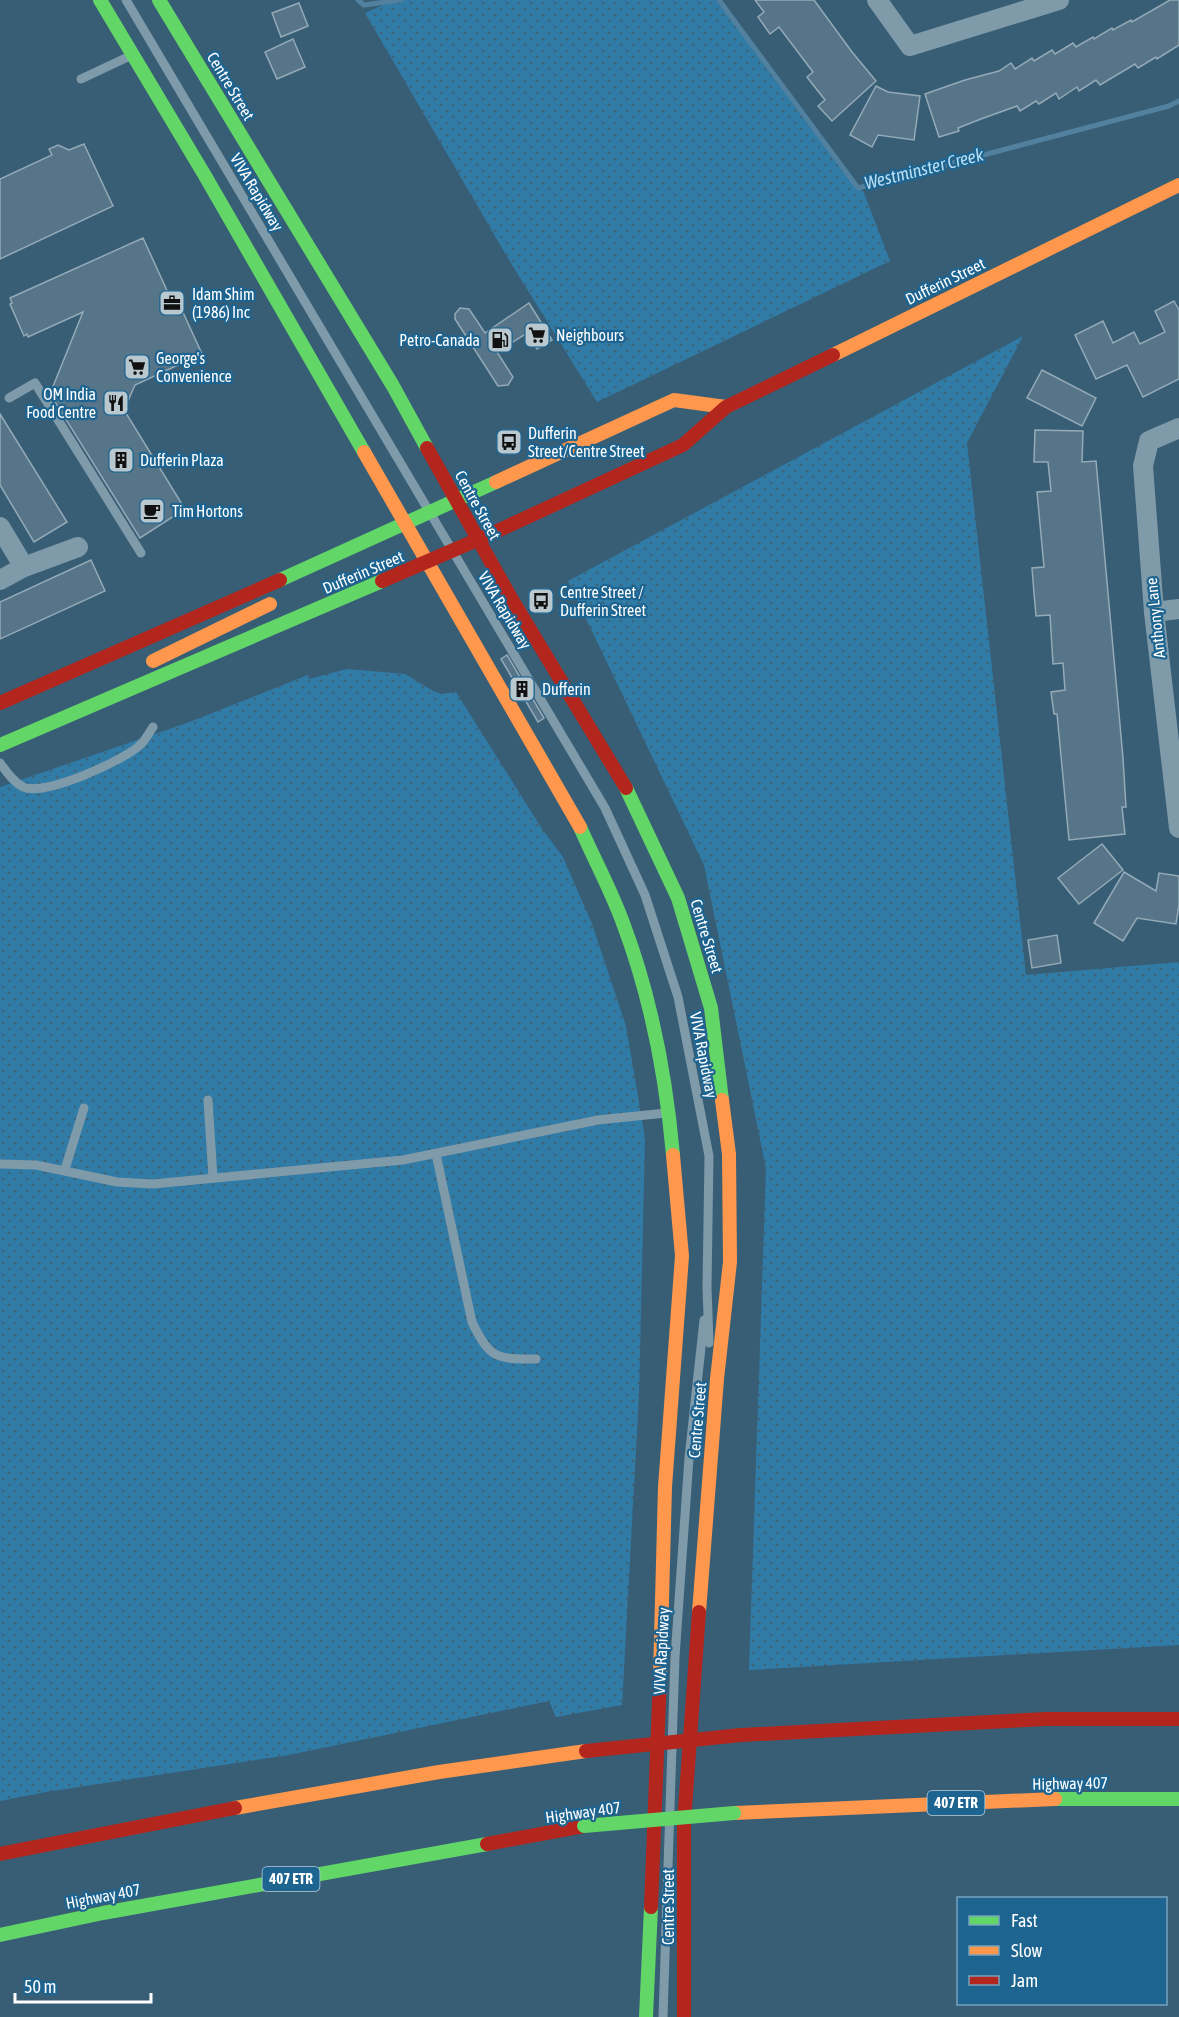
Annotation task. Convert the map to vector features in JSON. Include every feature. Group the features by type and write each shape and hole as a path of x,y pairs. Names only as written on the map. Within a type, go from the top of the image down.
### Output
{"main road":[{"name":"Centre Street","path":"100,0 204,174 578,823 623,922 651,1009 669,1112 682,1256 665,1487 646,2017"},
{"name":"Centre Street","path":"159,0 393,386 477,540 631,796 678,898 711,1008 729,1154 730,1262 712,1437 684,1823 684,2017"},
{"name":"Dufferin Street","path":"1,744 427,562 683,446 726,407 1179,185"},
{"name":"Dufferin Street","path":"0,703 409,530 430,513 674,400 726,407"},
{"path":"428,449 436,474 436,496 430,513"},
{"path":"398,545 409,530"},
{"path":"142,666 285,597"},
{"path":"1,744 91,691"},
{"path":"0,1854 198,1814 493,1763 586,1751 741,1735 1046,1719 1179,1719"},
{"name":"Highway 407","path":"0,1935 103,1913 584,1826 734,1813 1050,1799 1179,1799"}],"street":[{"path":"877,0 909,46 1059,0"},
{"name":"Anthony Lane","path":"1179,428 1149,441 1143,466 1154,612 1179,828"},
{"path":"0,527 24,567"},
{"path":"0,580 24,567 78,547"},
{"path":"1154,612 1179,609"}],"lane":[{"name":"VIVA Rapidway","path":"126,0 605,808 645,895 678,997 709,1156 707,1288 712,1437"},
{"path":"81,79 133,54"},
{"path":"9,398 35,383 141,553"},
{"path":"0,763 13,779 26,788 57,784 104,767 125,755 140,745 153,727"},
{"path":"208,1100 213,1178"},
{"path":"65,1170 84,1108"},
{"path":"0,1164 36,1165 117,1182 153,1184 403,1160 598,1120 669,1112"},
{"path":"436,1154 472,1322 484,1346 493,1353 510,1359 536,1359"},
{"name":"VIVA Rapidway","path":"663,2017 675,1657 689,1458 707,1288"}],"shaded area":[{"path":"394,0 716,0 864,193 890,261 597,402 509,260 365,13"},
{"path":"1023,336 967,443 1026,975 1179,962 1179,1645 749,1670 766,1168 704,865 568,581"},
{"path":"347,669 405,674 435,692 442,694 456,692 542,829 563,857 592,924 626,1026 645,1138 639,1395 622,1705 556,1717 549,1701 289,1755 0,1801 0,787 187,723 308,675 309,679"}],"building":[{"path":"755,0 814,0 876,81 832,121 818,106 825,100 807,77 813,72 779,27 770,34 758,17 764,12"},
{"path":"1170,0 1179,0 1179,45 1157,59 1156,57 1138,68 1135,64 1100,85 1096,80 1079,91 1077,87 1059,99 1056,93 1039,104 1036,101 1020,111 1017,106 958,128 959,131 939,137 925,94 999,71 1011,63 1015,69 1032,58 1034,61 1052,50 1055,54 1073,43 1076,47 1112,28 1113,30 1131,20 1132,22"},
{"path":"299,3 308,26 281,37 272,13"},
{"path":"293,39 305,67 277,79 265,52"},
{"path":"876,86 888,92 920,96 914,140 878,135 872,147 850,135"},
{"path":"84,144 113,206 0,259 0,179 52,155 49,149 58,145 69,150"},
{"name":"Dufferin Plaza","path":"143,238 170,297 175,295 202,354 135,385 124,410 185,509 140,538 50,394 83,312 28,337 27,334 24,336 10,304 12,303 10,298"},
{"path":"1174,301 1179,310 1179,379 1143,397 1127,365 1096,379 1075,335 1103,321 1113,343 1134,332 1140,344 1165,332 1155,311"},
{"path":"529,303 552,340 537,349 527,333 497,352 513,377 508,385 498,386 455,319 455,314 460,308 469,309 485,333"},
{"path":"1042,370 1096,398 1082,426 1027,398"},
{"path":"0,414 67,522 34,542 0,485"},
{"path":"1035,430 1083,431 1082,462 1096,461 1123,758 1126,807 1122,807 1125,834 1069,840 1057,714 1054,714 1051,692 1065,690 1063,663 1053,664 1050,615 1036,616 1034,593 1032,568 1044,567 1037,492 1051,491 1048,462 1034,462"},
{"path":"91,560 105,591 0,639 0,602"},
{"path":"507,655 544,718 538,722 501,659"},
{"path":"1102,844 1123,870 1079,904 1058,878"},
{"path":"1124,872 1156,891 1159,873 1179,876 1176,924 1137,918 1123,941 1094,923"},
{"path":"1057,935 1061,963 1032,968 1028,940"}],"waterway":[{"name":"Westminster Creek","path":"358,0 364,5 401,0"},
{"name":"Westminster Creek","path":"719,0 858,188 1169,106 1179,101"}],"traffic: fast":[{"path":"100,0 204,174 364,452"},
{"path":"159,0 393,386 427,448"},
{"path":"280,580 496,482"},
{"path":"0,745 382,581"},
{"path":"626,788 678,898 711,1008 722,1100"},
{"path":"580,827 618,911 642,979 656,1037 673,1155"},
{"path":"1055,1799 1179,1799"},
{"path":"584,1826 734,1813"},
{"path":"0,1935 103,1913 487,1844"},
{"path":"646,2017 651,1907"}],"traffic: slow":[{"path":"833,355 1179,185"},
{"path":"496,482 674,400 726,407"},
{"path":"364,452 580,827"},
{"path":"153,661 270,604"},
{"path":"699,1612 717,1379 730,1262 729,1154 722,1100"},
{"path":"660,1676 665,1487 682,1256 673,1155"},
{"path":"235,1808 439,1772 586,1751"},
{"path":"734,1813 1055,1799"}],"traffic: jam":[{"path":"382,581 493,533 683,445 726,407 833,355"},
{"path":"427,448 511,598 626,788"},
{"path":"0,703 280,580"},
{"path":"684,2017 684,1823 699,1612"},
{"path":"651,1907 660,1676"},
{"path":"741,1735 1046,1719 1179,1719"},
{"path":"586,1751 741,1735"},
{"path":"0,1854 235,1808"},
{"path":"487,1844 584,1826"}],"place":[{"name":"Idam Shim (1986) Inc","path":"172,303"},
{"name":"Neighbours","path":"537,335"},
{"name":"Petro-Canada","path":"500,340"},
{"name":"George's Convenience","path":"137,367"},
{"name":"OM India Food Centre","path":"116,403"},
{"name":"Dufferin Street/Centre Street","path":"509,442"},
{"name":"Dufferin Plaza","path":"121,460"},
{"name":"Tim Hortons","path":"152,511"},
{"name":"Centre Street / Dufferin Street","path":"541,601"},
{"name":"Dufferin","path":"522,689"}]}
